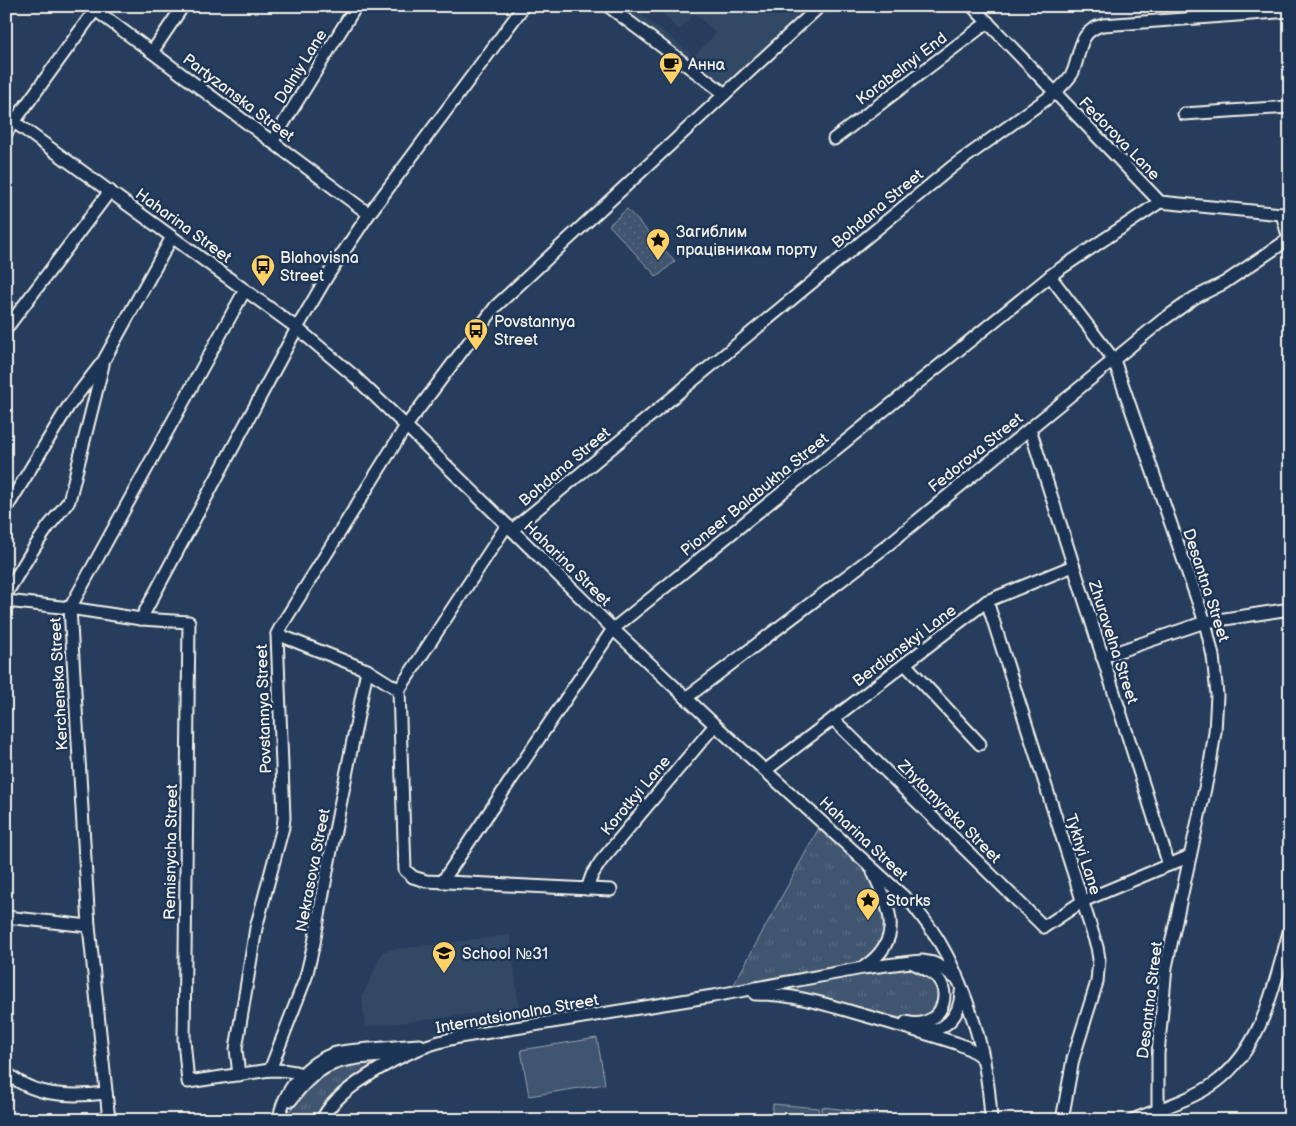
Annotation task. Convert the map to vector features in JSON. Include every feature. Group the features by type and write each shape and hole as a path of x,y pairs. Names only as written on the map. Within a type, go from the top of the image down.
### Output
{"street":[{"path":"152,52 183,6"},
{"name":"Dalniy Lane","path":"272,142 356,6"},
{"path":"6,601 70,608 141,619 297,328 328,275 369,214 524,6"},
{"path":"608,6 725,94"},
{"name":"Povstannya Street","path":"239,1075 236,1049 256,928 284,818 277,634 280,628 406,426 496,306 820,6"},
{"name":"Fedorova Lane","path":"972,6 1160,202 1286,214"},
{"path":"6,133 11,119 95,8"},
{"name":"Partyzanska Street","path":"95,8 369,214"},
{"name":"Bohdana Street","path":"399,690 509,527 952,167 1055,93 1073,72 1087,32 1094,27 1103,25 1290,11"},
{"name":"Korabelnyi End","path":"834,139 988,22"},
{"path":"1184,114 1290,107"},
{"name":"Haharina Street","path":"11,119 297,328 354,376 613,629 912,905 940,943 959,983 984,1061 991,1120"},
{"path":"6,329 110,191"},
{"name":"Pioneer Balabukha Street","path":"442,882 613,629 1050,276 1160,202"},
{"path":"1286,214 1289,241"},
{"path":"6,509 68,408 104,360 172,236"},
{"name":"Fedorova Street","path":"686,698 884,548 1160,322 1289,241"},
{"name":"Desantna Street","path":"1050,276 1114,360 1205,622 1213,656 1217,695 1214,732 1209,770 1166,967 1158,1054 1158,1109"},
{"name":"Kerchenska Street","path":"109,1120 89,926 70,608 245,290"},
{"path":"6,594 48,527 68,501 104,360"},
{"name":"Zhuravelna Street","path":"1030,429 1169,865"},
{"name":"Berdianskyi Lane","path":"766,770 987,601 1073,566"},
{"name":"Tykhyi Lane","path":"987,601 1097,947 1097,982 1072,1065 1062,1120"},
{"path":"1102,657 1205,622 1290,609"},
{"name":"Remisnycha Street","path":"141,619 189,622 184,1040 188,1082 239,1075"},
{"path":"277,634 367,670 399,690 405,870 413,878 442,882 611,890"},
{"path":"905,664 980,744"},
{"name":"Nekrasova Street","path":"270,1070 306,978 367,670"},
{"name":"Zhytomyrska Street","path":"833,719 1044,927 1083,902"},
{"name":"Korotkyi Lane","path":"587,889 592,875 601,861 716,725"},
{"path":"1083,902 1190,856"},
{"path":"863,968 874,961 882,951 888,939 891,926 890,913 886,901 870,866"},
{"path":"6,917 89,926"},
{"path":"1132,1120 1195,1094 1214,1084 1231,1070 1243,1055 1260,1025 1290,928"},
{"path":"713,996 863,968 922,961 933,963 948,971 959,983 960,1002 952,1019 944,1026 926,1032 917,1031"},
{"path":"862,1015 914,1024 926,1022 937,1014 943,1003 941,984 932,974 911,962"},
{"path":"713,996 769,994 821,1002 964,1046 978,1053 984,1061"},
{"name":"Internatsionalna Street","path":"322,1120 329,1107 352,1087 408,1054 432,1044 459,1037 713,996"},
{"path":"280,1120 285,1099 292,1086 302,1074 323,1058 348,1051 432,1044"},
{"path":"280,1120 298,1090 316,1073 326,1067 348,1059 408,1054"},
{"path":"239,1075 270,1070 293,1071 302,1074"},
{"path":"6,1072 13,1078 42,1092 57,1095 106,1094"}],"shaded area":[{"path":"619,6 630,6 694,56 716,33 695,13 679,30 655,6 813,6 724,87"},
{"name":"School №31","path":"510,935 519,1008 365,1027 362,997 383,951"}],"green space":[{"path":"627,209 675,261 657,277 609,225"},
{"path":"820,826 867,867 882,902 887,926 879,949 860,965 732,988"},
{"path":"910,966 930,977 938,985 939,1002 930,1016 914,1020 771,991 863,972"},
{"path":"597,1038 605,1084 529,1096 521,1050"},
{"path":"380,1061 351,1078 333,1093 325,1101 314,1120 286,1120 301,1095 324,1074 341,1066"},
{"path":"773,1104 819,1108 818,1120 771,1120"},
{"path":"822,1107 885,1114 884,1120 821,1120"}],"place":[{"name":"Анна","path":"671,85"},
{"name":"Загиблим працівникам порту","path":"658,261"},
{"name":"Blahovisna Street","path":"263,287"},
{"name":"Povstannya Street","path":"476,351"},
{"name":"Storks","path":"868,921"},
{"name":"School №31","path":"444,974"}]}
